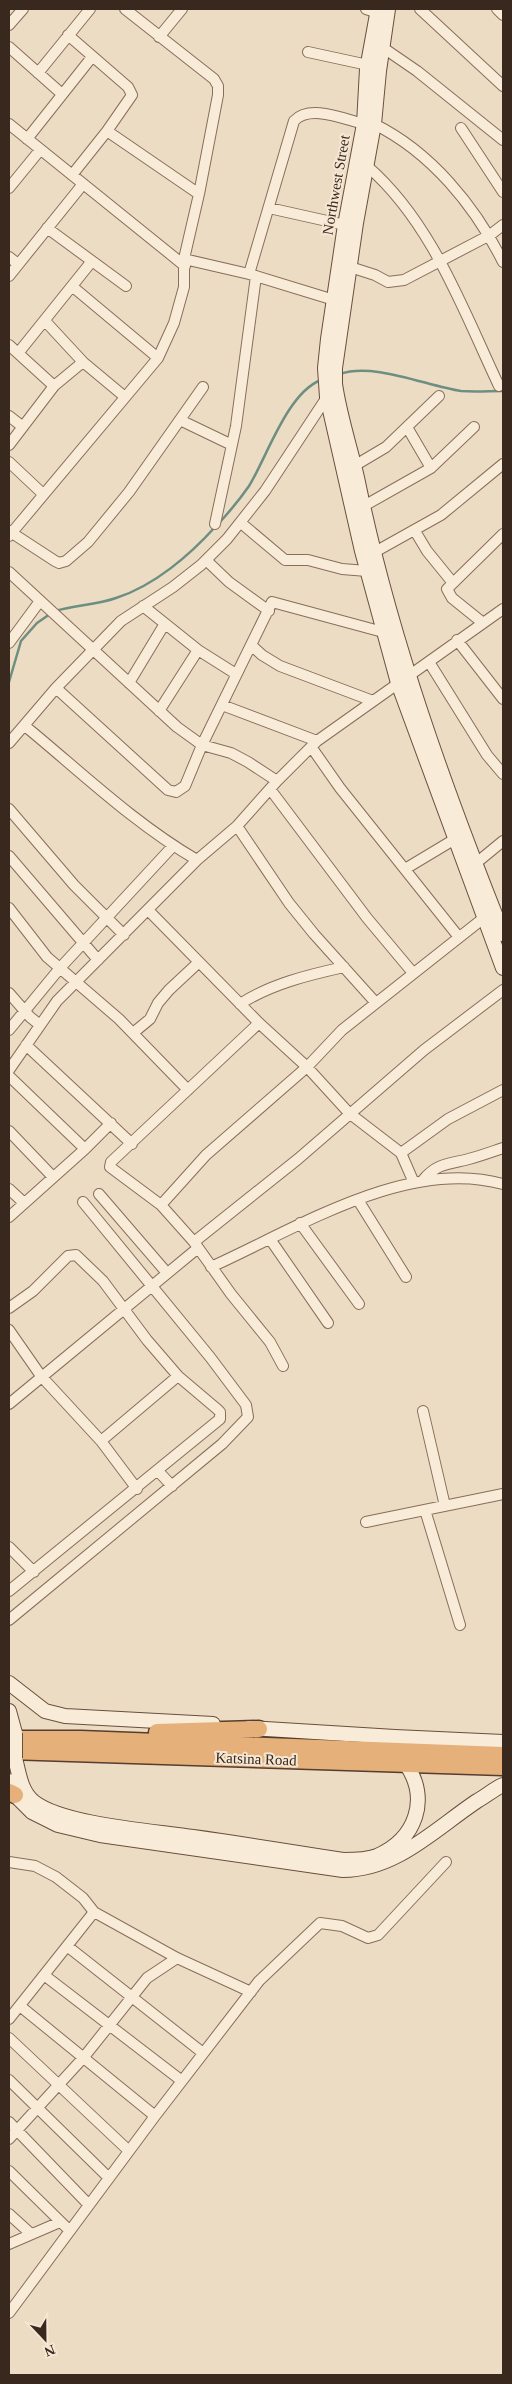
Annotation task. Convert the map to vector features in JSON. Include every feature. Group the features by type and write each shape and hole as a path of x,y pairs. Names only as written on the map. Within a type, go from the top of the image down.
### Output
{"highway":[{"path":"39,1739 58,1732 86,1729 155,1732 259,1729"},
{"name":"Katsina Road","path":"12,1736 39,1739 503,1755"},
{"name":"Katsina Road","path":"12,1755 503,1767"}],"main road":[{"name":"Northwest Street","path":"330,368 334,300 345,225 369,124 382,47 378,10"},
{"name":"Northwest Street","path":"330,368 367,166 369,124 368,65 378,10"},
{"path":"330,368 329,388 367,570 383,632 404,679 503,934"},
{"path":"329,388 354,466 362,507 404,679 455,839 503,968"},
{"path":"9,1683 45,1711 65,1716 503,1742"},
{"path":"9,1711 12,1755 20,1780 33,1801 45,1810 66,1817 116,1827 343,1860 361,1860 377,1856 405,1835 419,1802 416,1783 406,1764"},
{"path":"11,1789 32,1812 58,1825 100,1835 343,1870 360,1870 378,1866 398,1856 503,1785"}],"street":[{"path":"9,25 23,9"},
{"path":"38,73 90,9"},
{"path":"125,9 214,79 218,86 218,95 199,194 184,263 184,287 174,324 158,358 10,533 55,561 59,563 66,561 88,542 129,492 203,387"},
{"path":"159,37 182,9"},
{"path":"420,9 503,86"},
{"path":"497,9 503,15"},
{"path":"68,35 128,87 132,95 107,131 72,175"},
{"path":"9,47 62,94"},
{"path":"382,47 424,76 503,140"},
{"path":"308,52 368,65"},
{"path":"27,139 92,57"},
{"path":"215,524 232,445 244,372 252,275 294,121 299,116 312,113 369,124 392,133 425,159 470,206 490,235 503,262"},
{"path":"9,124 184,263 252,275 334,300"},
{"path":"461,128 503,192"},
{"path":"107,131 199,194"},
{"path":"9,188 40,150"},
{"path":"367,166 393,191 408,211 440,263 499,386"},
{"path":"9,276 83,184"},
{"path":"269,208 345,225"},
{"path":"350,267 375,275 388,282 396,282 440,263 490,235 503,225"},
{"path":"47,228 126,286"},
{"path":"9,256 18,264"},
{"path":"19,352 92,261"},
{"path":"73,287 158,358"},
{"path":"45,321 83,362 125,397"},
{"path":"9,345 19,352 54,386"},
{"path":"9,445 54,386 83,362"},
{"path":"9,743 56,688 121,621 173,587 206,560 241,523 329,388"},
{"path":"354,466 386,446 439,396"},
{"path":"9,416 23,427"},
{"path":"180,420 232,445"},
{"path":"407,427 431,468"},
{"path":"362,507 431,468 474,427"},
{"path":"9,462 43,494"},
{"path":"373,553 441,515 503,464"},
{"path":"241,523 285,560 308,560 342,569 367,570"},
{"path":"415,531 427,551 453,583"},
{"path":"483,623 448,594 447,588 503,534"},
{"path":"206,560 229,582 269,611"},
{"path":"9,572 159,711 202,745 231,753 248,762 273,785 367,918 413,973"},
{"path":"56,688 168,790 176,792 185,786 202,745 272,602 383,632"},
{"path":"143,606 164,625 198,650 236,674"},
{"path":"9,643 48,608"},
{"path":"9,1070 57,1001 197,860 237,826 273,785 314,745 457,640 502,611"},
{"path":"129,683 164,625"},
{"path":"457,640 503,699"},
{"path":"251,645 262,655 280,666 374,701"},
{"path":"159,711 198,650"},
{"path":"429,662 487,755 503,774"},
{"path":"222,705 314,745 340,788 458,936"},
{"path":"25,726 131,814 173,846 197,860"},
{"path":"9,809 74,885 124,934"},
{"path":"237,826 289,903 376,1003"},
{"path":"405,869 455,839"},
{"path":"475,864 503,841"},
{"path":"9,1030 60,968 173,846"},
{"path":"9,856 98,960"},
{"path":"9,908 47,957 133,1033 188,1090"},
{"path":"148,910 259,1023 308,1066 348,1113 401,1152 418,1182"},
{"path":"161,1205 206,1155 308,1066 342,1030 458,936 485,917"},
{"path":"133,1033 150,1020 164,997 199,962"},
{"path":"240,1004 260,992 301,977 344,968"},
{"path":"9,1404 152,1287 196,1245 298,1159 348,1113 424,1050 503,990"},
{"path":"9,993 24,1011 40,1025"},
{"path":"259,1023 111,1162 110,1167 161,1205 196,1245 261,1330 283,1366"},
{"path":"26,1045 132,1144"},
{"path":"9,1076 85,1149"},
{"path":"401,1152 448,1119 503,1090"},
{"path":"9,1217 23,1202 111,1124"},
{"path":"9,1131 53,1177"},
{"path":"418,1182 436,1167 445,1163 465,1160 503,1148"},
{"path":"465,1160 467,1178"},
{"path":"211,1267 300,1223 358,1200 418,1182 467,1178 503,1184"},
{"path":"9,1189 23,1202"},
{"path":"98,1194 167,1273"},
{"path":"358,1200 406,1277"},
{"path":"9,1620 222,1444 243,1424 249,1412 246,1405 210,1357 83,1202"},
{"path":"300,1223 359,1304"},
{"path":"270,1239 328,1323"},
{"path":"9,1308 33,1291 72,1254 104,1281 124,1310 178,1376 220,1412 220,1419 9,1592"},
{"path":"9,1330 41,1376 101,1441 137,1488"},
{"path":"101,1441 178,1376"},
{"path":"423,1411 445,1506"},
{"path":"158,1471 172,1486"},
{"path":"366,1522 503,1494"},
{"path":"425,1510 460,1625"},
{"path":"9,1547 34,1572"},
{"path":"9,1862 34,1866 56,1877 83,1898 94,1912 177,1958 251,1992"},
{"path":"9,2313 69,2230 259,1981 320,1923 342,1926 368,1938 378,1935 446,1862"},
{"path":"9,2019 94,1912"},
{"path":"67,1946 203,2053"},
{"path":"9,2139 84,2058 148,1978 177,1958"},
{"path":"44,1975 182,2081"},
{"path":"20,2006 155,2116"},
{"path":"9,2038 130,2151"},
{"path":"9,2080 110,2178"},
{"path":"9,2122 89,2205"},
{"path":"9,2172 69,2230"},
{"path":"9,2214 31,2234"},
{"path":"9,2244 60,2222"}],"waterway":[{"path":"340,374 353,371 368,371 400,376 461,391 503,391"},
{"path":"220,522 249,486 288,412 309,387 321,380"},
{"path":"55,611 108,600 144,586 183,558 216,526"},
{"path":"9,682 21,641 37,623 50,614"}]}
